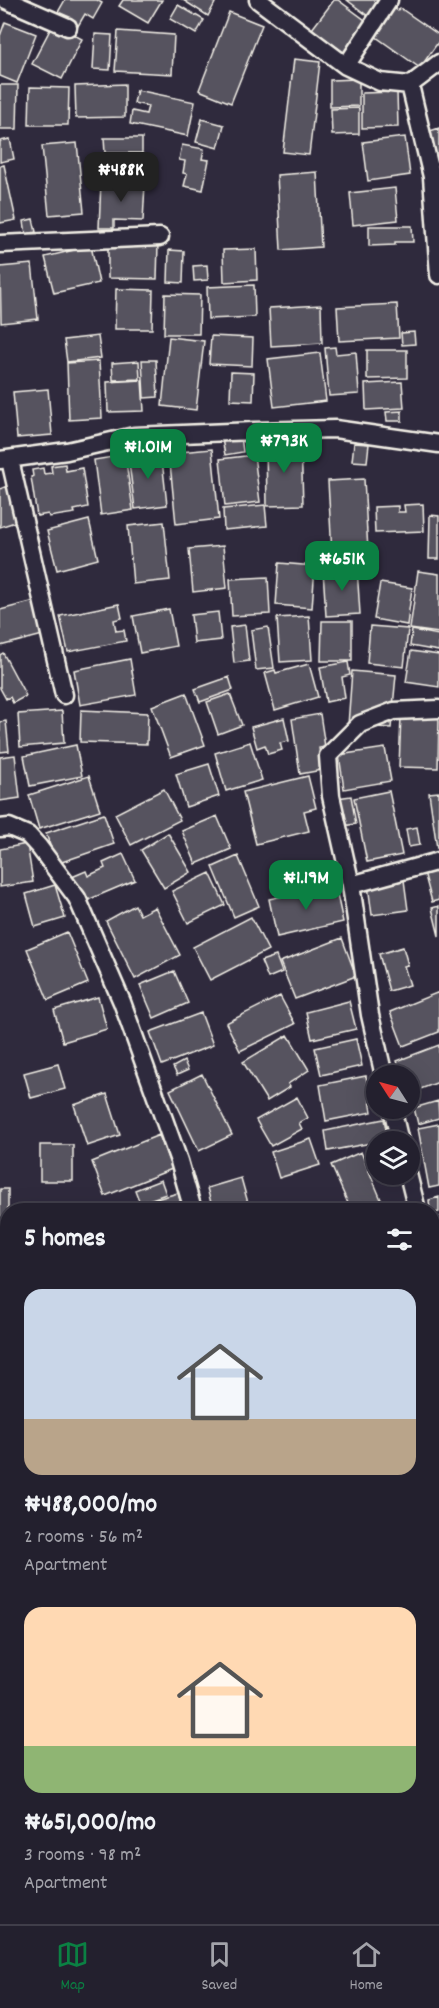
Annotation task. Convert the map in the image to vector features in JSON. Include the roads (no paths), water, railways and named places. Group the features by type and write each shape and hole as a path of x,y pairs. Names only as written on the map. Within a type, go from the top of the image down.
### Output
{"street":[{"path":"6,0 68,27"},
{"path":"258,0 346,66 380,82 410,85 439,63"},
{"path":"346,66 389,0"},
{"path":"410,85 432,177 439,275"},
{"path":"0,244 159,237"},
{"path":"64,695 5,460 67,451 134,436 335,429 439,444"},
{"path":"381,1065 370,1015 351,885 331,796 328,756 360,724 394,711 439,709"},
{"path":"0,828 9,827 28,836 39,847 77,898 122,1002 179,1161 191,1203"},
{"path":"351,885 439,861"},
{"path":"411,1185 415,1203"}]}
